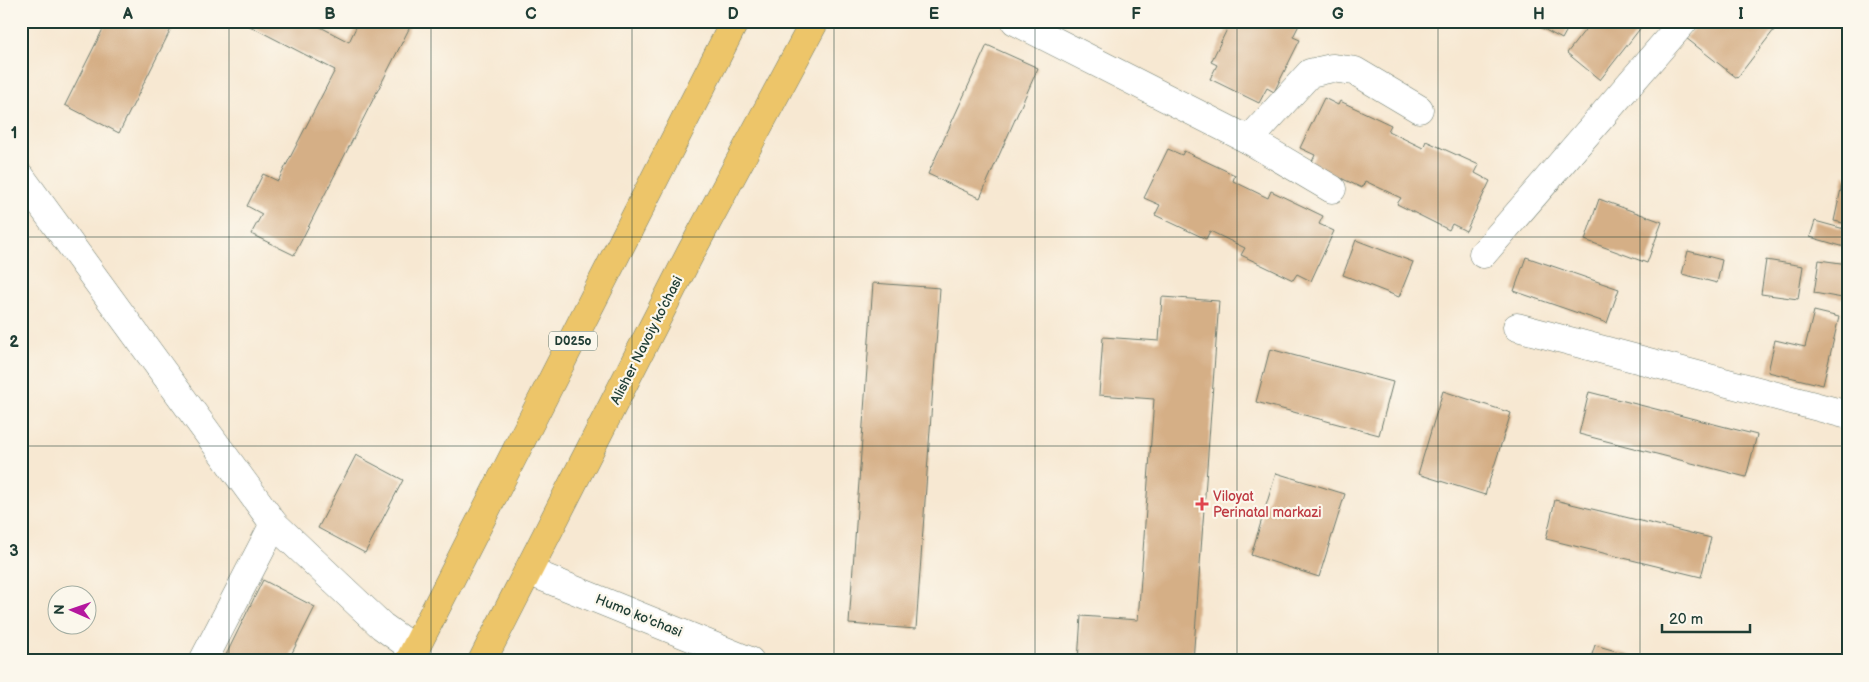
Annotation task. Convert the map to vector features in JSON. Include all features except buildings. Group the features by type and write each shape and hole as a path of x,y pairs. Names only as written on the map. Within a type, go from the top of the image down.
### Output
{"main road":[{"name":"D025o","path":"412,656 735,21"},
{"name":"Alisher Navoiy ko’chasi","path":"482,661 691,252 814,21"}],"street":[{"path":"1016,21 1249,140 1332,189"},
{"path":"1483,254 1684,21"},
{"path":"1249,140 1310,73 1332,68 1355,71 1419,109"},
{"path":"21,177 274,524 412,656"},
{"path":"1517,326 1848,415"},
{"path":"203,661 274,524"},
{"name":"Humo ko'chasi","path":"528,570 735,658"}],"place":[{"name":"Viloyat Perinatal markazi","path":"1202,504"}]}
